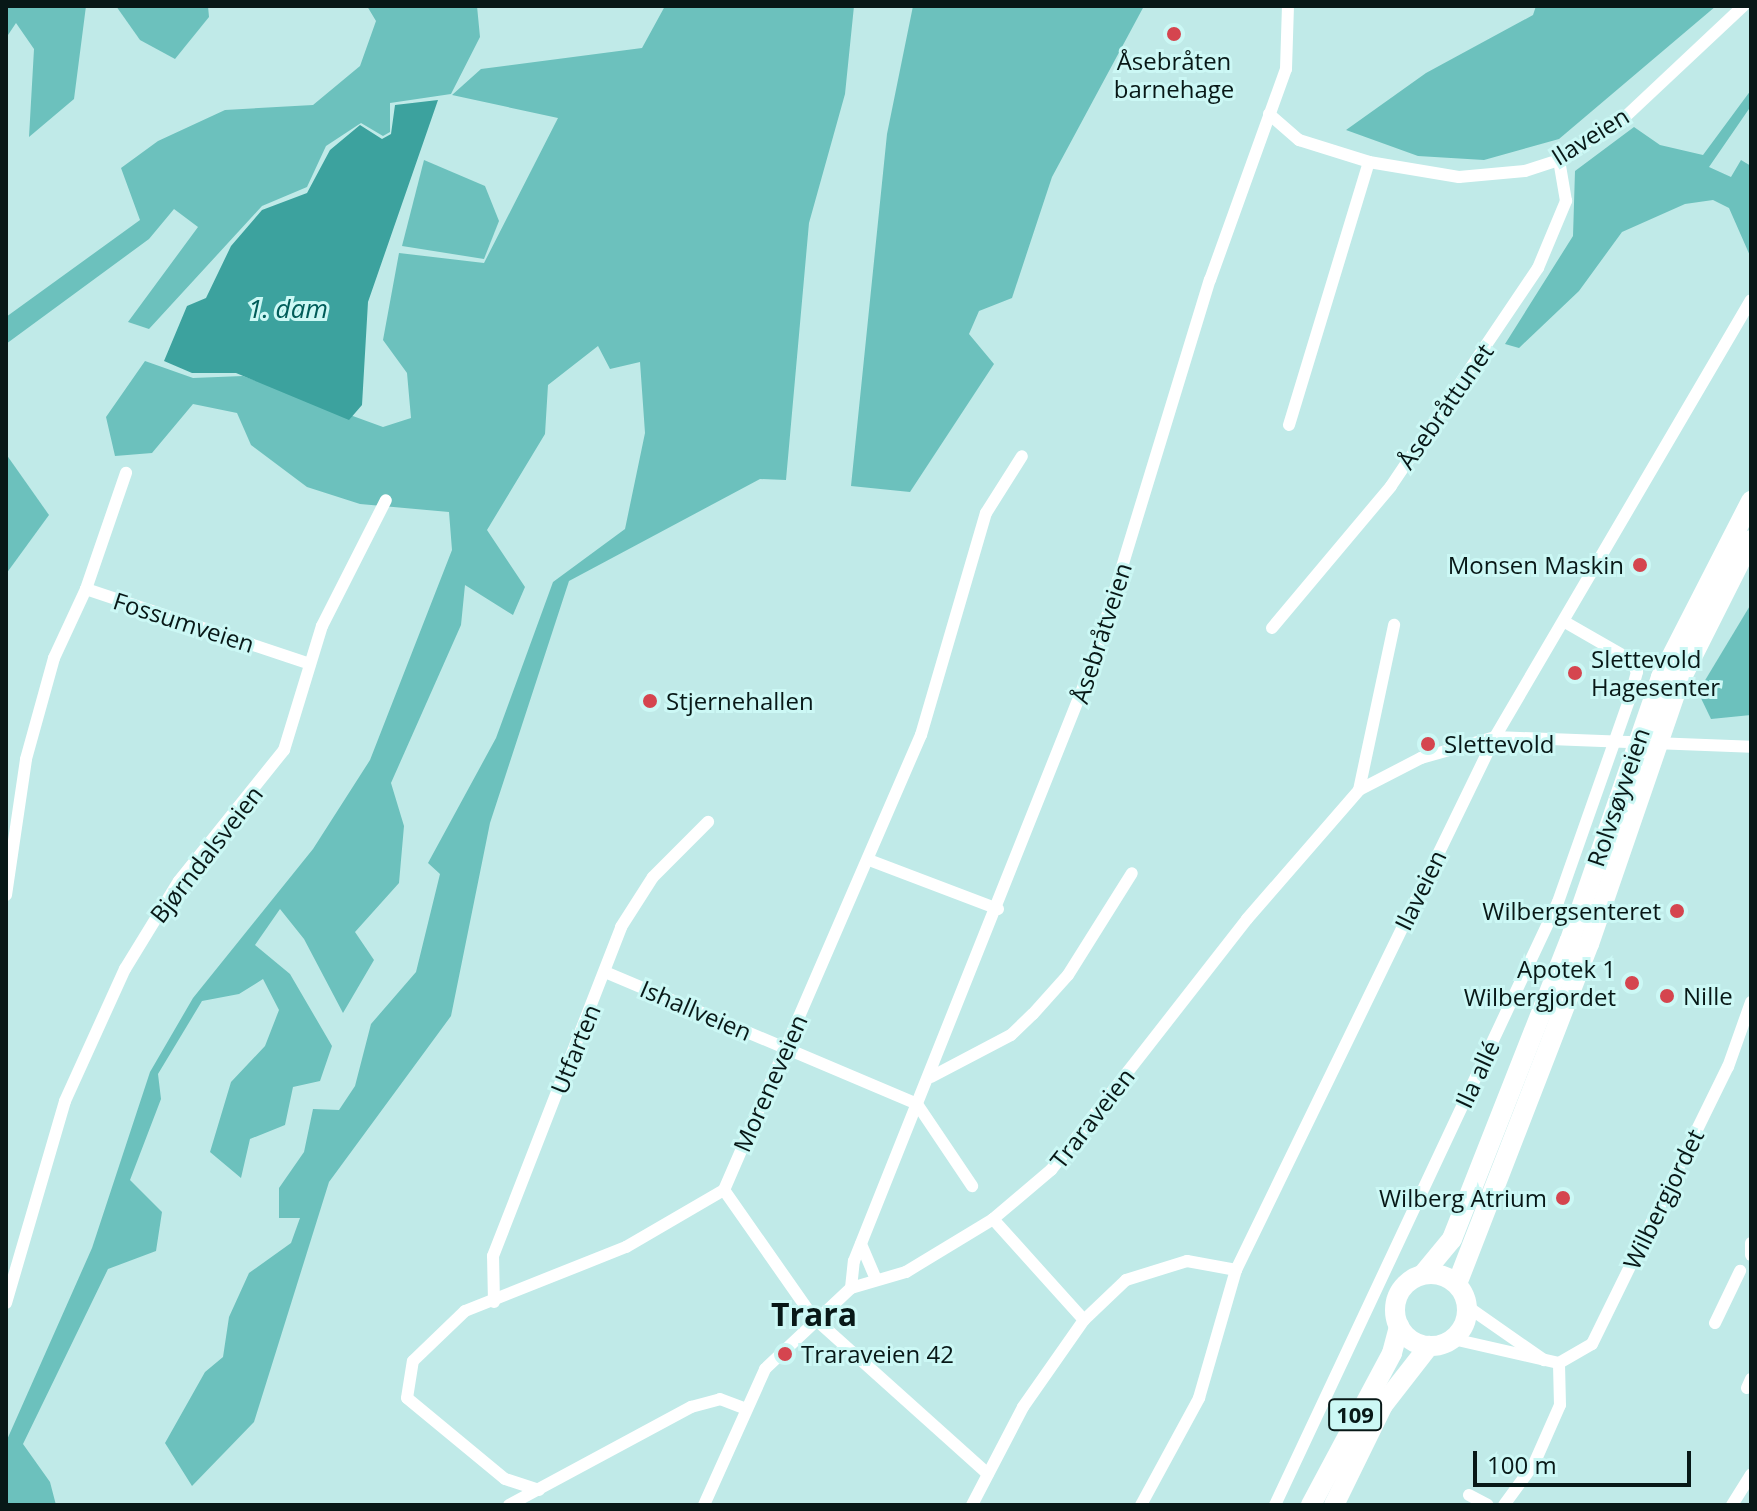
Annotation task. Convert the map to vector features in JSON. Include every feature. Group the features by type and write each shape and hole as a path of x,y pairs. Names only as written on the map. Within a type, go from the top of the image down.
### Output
{"main road":[{"name":"Rolvsøyveien","path":"1423,1274 1452,1239 1570,940 1661,677 1751,501"},
{"name":"Rolvsøyveien","path":"1457,1284 1589,944 1679,683 1751,540"},
{"path":"1399,1326 1429,1346 1453,1339 1468,1307 1457,1284 1423,1274"},
{"name":"109","path":"1311,1505 1392,1353 1399,1326 1402,1288 1423,1274"},
{"name":"109","path":"1334,1505 1383,1405 1429,1346"}],"street":[{"name":"Åsebråtveien","path":"851,1288 861,1244 917,1104 931,1077 1092,665 1210,280 1286,69 1288,6"},
{"name":"Ilaveien","path":"1269,114 1299,140 1369,162 1486,178 1559,160 1625,117 1743,6"},
{"name":"Åsebråttunet","path":"1272,628 1391,486 1530,281 1566,201 1559,160"},
{"path":"1289,425 1369,162"},
{"name":"Ilaveien","path":"1141,1505 1199,1398 1236,1270 1495,737 1751,300"},
{"name":"Moreneveien","path":"724,1190 921,735 986,513 1022,456"},
{"path":"86,589 126,473"},
{"name":"Bjørndalsveien","path":"6,1303 65,1101 125,969 179,881 284,750 331,605 386,500"},
{"name":"Fossumveien","path":"6,895 26,759 54,658 86,589 310,664"},
{"name":"Ila allé","path":"1275,1505 1558,902 1630,698 1637,672 1631,660 1565,622"},
{"path":"1359,790 1394,625"},
{"name":"Traraveien","path":"704,1505 743,1408 765,1369 813,1317 851,1288 906,1272 993,1219 1051,1170 1247,919 1359,790 1421,758 1495,737 1561,736 1751,747"},
{"name":"Utfarten","path":"494,1302 493,1256 632,905 708,822"},
{"path":"869,860 998,909"},
{"path":"931,1077 1033,1014 1068,975 1132,873"},
{"name":"Ishallveien","path":"605,972 917,1104"},
{"name":"Wilbergjordet","path":"1559,1363 1578,1357 1599,1332 1728,1067 1751,1002"},
{"path":"917,1104 972,1186"},
{"path":"539,1490 505,1479 407,1398 408,1375 427,1340 465,1311 494,1302 650,1236 724,1190 813,1317 988,1474"},
{"path":"993,1219 1084,1320"},
{"path":"1751,1243 1751,1255"},
{"path":"861,1244 876,1280"},
{"path":"972,1505 1023,1407 1084,1320 1126,1280 1154,1266 1187,1261 1236,1270"},
{"path":"1715,1323 1740,1271"},
{"path":"1468,1307 1544,1360"},
{"path":"1453,1339 1559,1363 1560,1405 1523,1484 1504,1505"},
{"path":"509,1505 691,1407 720,1399 743,1408"},
{"path":"1732,1505 1751,1475"},
{"path":"1469,1495 1488,1505"}],"shaded area":[{"path":"6,6 86,6 74,99 29,137 34,49 16,23 6,38"},
{"path":"116,6 208,6 209,17 175,59 140,40"},
{"path":"367,6 477,6 480,37 451,94 390,103 390,132 383,136 361,123 326,146 307,187 262,206 149,329 128,322 198,227 174,209 149,239 6,344 6,317 140,220 121,168 158,141 225,110 313,105 360,66 376,21"},
{"path":"665,6 854,6 845,94 809,223 786,480 760,479 569,581 490,823 451,1016 329,1182 254,1422 192,1486 165,1443 205,1372 223,1357 229,1317 249,1273 291,1243 300,1218 279,1218 279,1188 304,1152 313,1109 339,1110 355,1086 371,1024 416,972 440,874 428,863 496,738 553,582 625,529 645,433 640,362 610,369 598,346 548,385 545,434 487,530 525,587 513,615 465,585 461,625 391,783 404,826 399,883 355,932 374,960 343,1013 304,939 280,909 255,945 290,974 332,1046 320,1081 293,1087 285,1125 250,1139 241,1178 210,1152 231,1082 265,1046 279,1010 263,979 239,994 202,1001 158,1074 161,1099 130,1180 162,1212 156,1251 108,1269 23,1444 50,1482 56,1505 6,1505 6,1442 92,1248 150,1072 193,998 313,849 370,760 452,550 449,512 360,504 307,487 251,445 237,413 193,404 152,453 115,456 106,417 145,361 193,378 243,376 383,427 411,418 407,373 383,340 399,253 484,263 558,118 452,95 481,69 642,48"},
{"path":"913,6 1144,6 1052,177 1012,298 979,311 969,334 994,364 910,492 851,486 887,134"},
{"path":"1536,6 1716,6 1559,139 1484,160 1418,156 1346,130 1426,73 1533,15"},
{"path":"1751,90 1751,106 1709,167 1731,177 1741,160 1751,166 1751,258 1729,208 1713,200 1685,204 1622,232 1579,291 1519,348 1505,344 1573,236 1575,171 1634,127 1660,145 1703,155"},
{"path":"424,160 485,186 499,221 484,259 402,246"},
{"path":"6,454 49,515 6,574"},
{"path":"1751,604 1751,715 1711,719 1698,692"}],"water":[{"name":"1. dam","path":"438,100 368,302 362,405 349,420 236,373 192,373 164,361 187,306 206,298 231,246 262,210 307,193 330,150 360,125 382,139 391,134 395,105"}],"place":[{"name":"Åsebråten barnehage","path":"1174,34"},
{"name":"Monsen Maskin","path":"1640,565"},
{"name":"Slettevold Hagesenter","path":"1575,673"},
{"name":"Stjernehallen","path":"650,701"},
{"name":"Slettevold","path":"1428,744"},
{"name":"Wilbergsenteret","path":"1677,911"},
{"name":"Apotek 1 Wilbergjordet","path":"1632,983"},
{"name":"Nille","path":"1667,996"},
{"name":"Wilberg Atrium","path":"1563,1198"},
{"name":"Traraveien 42","path":"785,1354"}],"district":[{"name":"Trara","path":"814,1314"}]}
